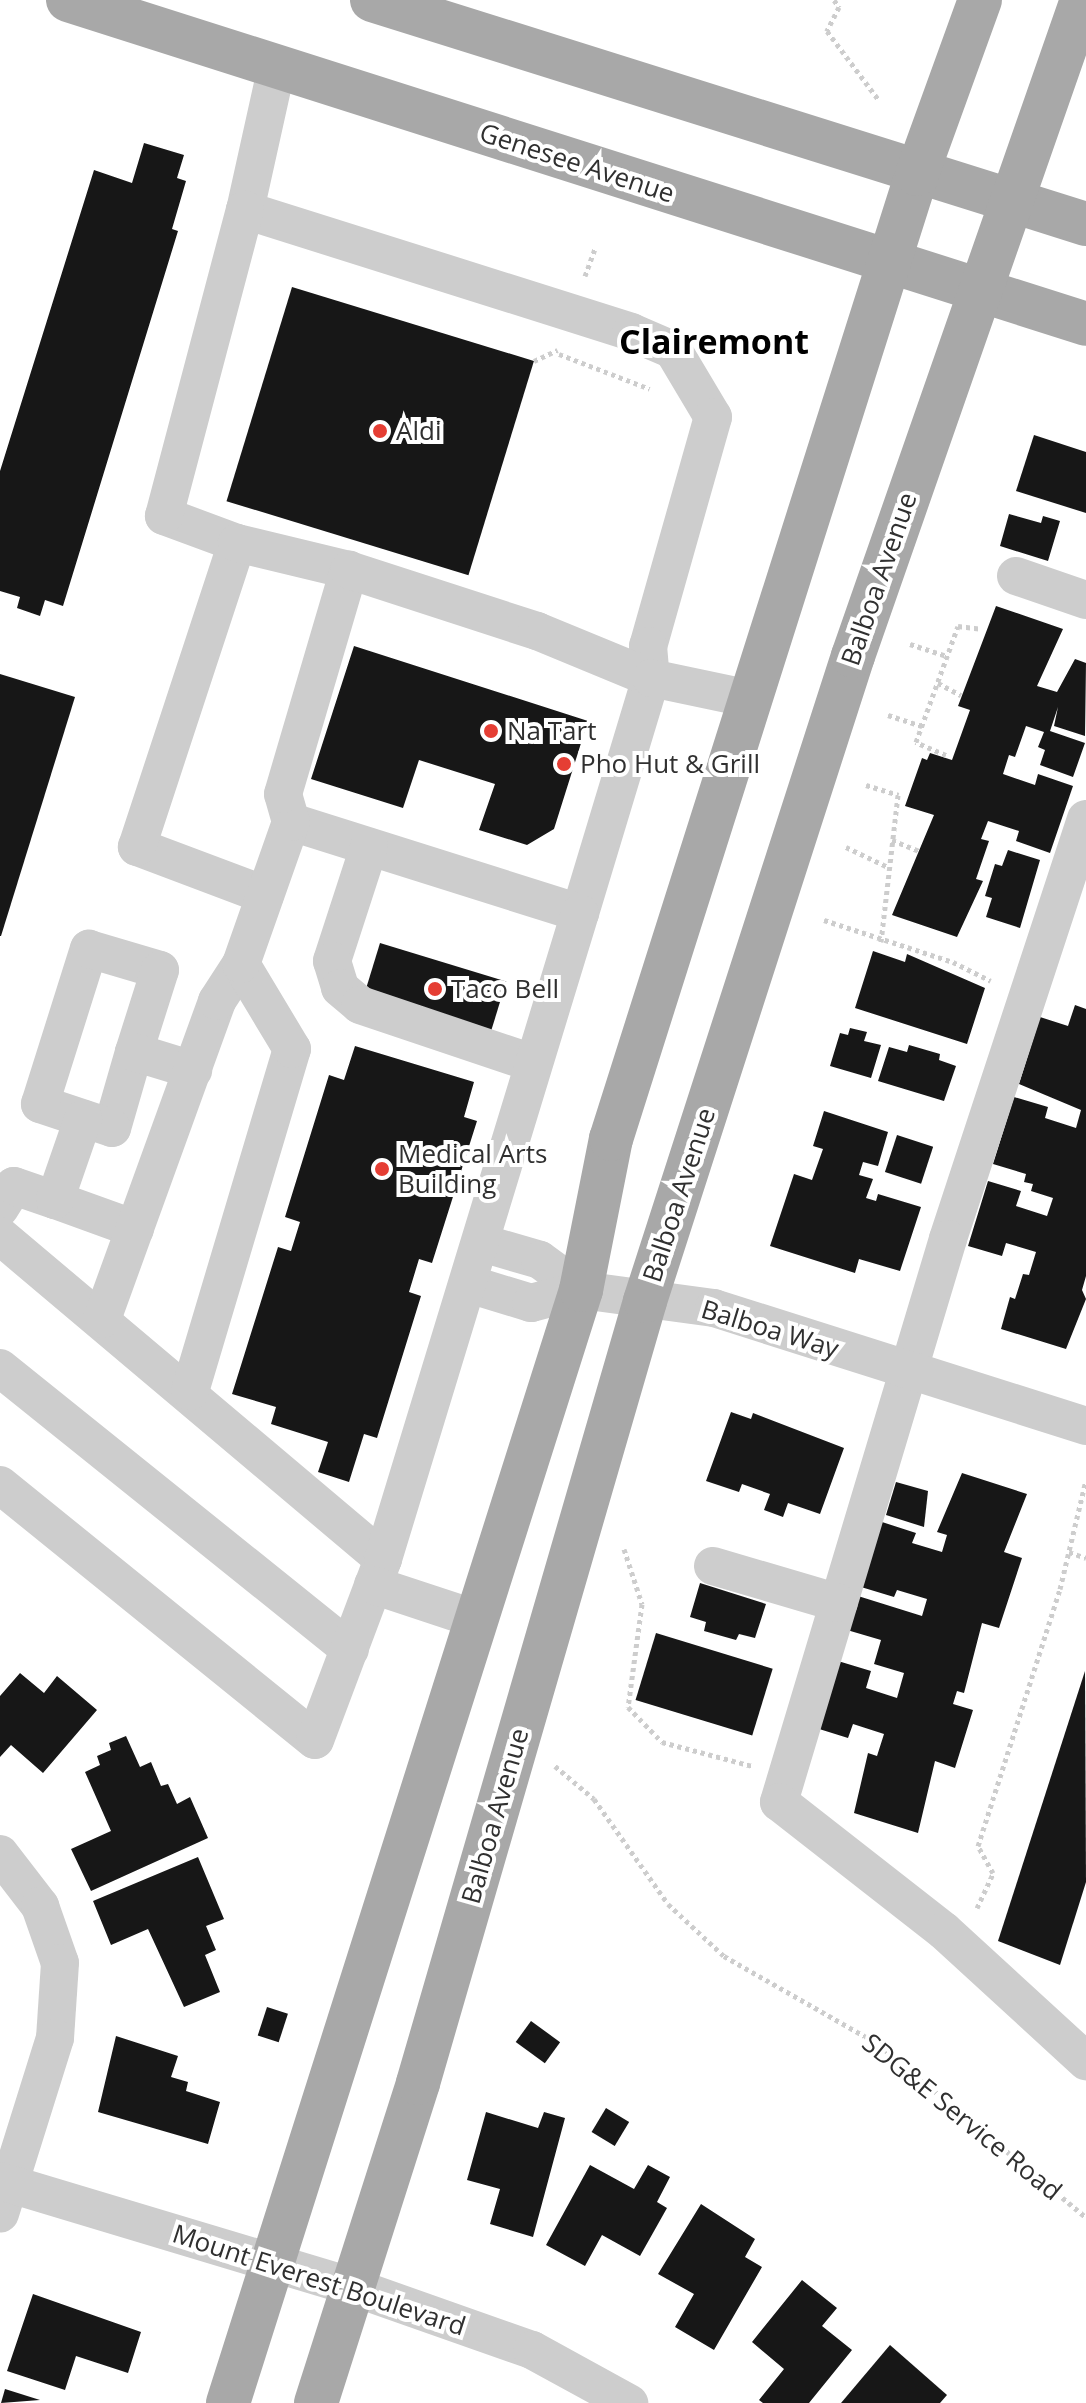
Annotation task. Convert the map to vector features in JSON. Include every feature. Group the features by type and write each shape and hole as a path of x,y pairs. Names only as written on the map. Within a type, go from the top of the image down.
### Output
{"main road":[{"name":"Genesee Avenue","path":"68,0 1086,324"},
{"path":"372,0 917,174 1086,224"},
{"path":"228,2403 581,1290 611,1139 917,174 980,0"},
{"name":"Balboa Avenue","path":"316,2403 418,2083 645,1301 853,656 977,291 1082,0"}],"street":[{"path":"277,66 245,210 164,516 237,543 349,570 537,631 651,678 751,699"},
{"path":"0,1485 315,1740 378,1572 482,1243 532,1063 651,678 648,646 713,417 673,350 631,332 245,210"},
{"path":"237,543 137,847 265,895"},
{"path":"102,1319 217,1001 241,964 291,822 283,794 349,570"},
{"path":"1016,576 1086,600"},
{"path":"1086,819 909,1373 779,1802 951,1938 1086,2061"},
{"path":"291,822 580,913"},
{"path":"369,847 332,961 340,988 360,1005 532,1063"},
{"path":"89,949 160,970 134,1052 112,1128 40,1104 89,949"},
{"path":"190,1391 292,1049 241,964"},
{"path":"134,1052 193,1070"},
{"path":"55,1200 83,1119"},
{"path":"0,1208 14,1186 135,1229"},
{"path":"0,1236 190,1391 378,1572 476,1619"},
{"path":"482,1243 540,1260 581,1290"},
{"path":"469,1284 531,1303 581,1290"},
{"name":"Balboa Way","path":"581,1290 714,1308 909,1373 1086,1426"},
{"path":"0,1368 350,1649"},
{"path":"713,1566 839,1603"},
{"path":"0,1854 40,1906 60,1963 55,2038 3,2193"},
{"name":"Mount Everest Boulevard","path":"3,2193 275,2262 353,2287 532,2350 629,2403"}],"path":[{"path":"834,0 839,7 827,31 878,99"},
{"path":"557,353 654,390 658,399"},
{"path":"946,755 916,742 958,626 981,629"},
{"path":"910,644 947,656"},
{"path":"938,683 961,695"},
{"path":"888,715 922,726"},
{"path":"866,785 898,795 881,942"},
{"path":"892,840 921,852"},
{"path":"846,847 888,867"},
{"path":"824,920 881,942 953,962 1004,987 1031,991"},
{"path":"951,1938 975,1911 993,1873 978,1846 1069,1552 1086,1485"},
{"path":"624,1549 642,1604 628,1707 662,1742 788,1777"},
{"path":"1069,1552 1086,1558"},
{"name":"SDG&E Service Road","path":"555,1766 594,1799 668,1904 724,1956 878,2044 1086,2217"}],"building":[{"path":"144,143 184,155 177,178 186,181 172,229 178,231 63,606 45,600 40,616 17,608 20,597 0,591 0,471 94,170 132,183"},
{"name":"Aldi","path":"292,287 534,361 468,575 227,501"},
{"path":"1034,435 1086,452 1086,513 1016,491"},
{"path":"1009,514 1041,523 1043,516 1060,521 1048,561 1000,546"},
{"path":"996,606 1063,629 1037,686 1057,692 1075,659 1086,663 1085,736 1054,726 1058,707 1050,731 1085,743 1073,777 1040,765 1045,750 1038,747 1044,732 1026,726 1015,757 1009,755 1003,774 1035,785 1038,774 1073,786 1050,853 1016,841 1019,831 988,821 981,839 989,841 976,879 983,881 957,937 892,915 934,815 905,806 922,758 927,760 930,753 952,760 970,710 958,706"},
{"path":"354,646 588,721 554,829 527,845 479,830 495,784 419,760 403,808 311,779"},
{"path":"0,674 75,697 1,936 0,936"},
{"path":"1008,850 1040,860 1020,928 986,917 992,898 985,896 995,864 1002,866"},
{"name":"Taco Bell","path":"380,943 506,982 490,1036 363,998"},
{"path":"873,951 905,962 907,954 985,988 967,1044 855,1008"},
{"path":"1075,1005 1086,1009 1086,1276 1082,1290 1086,1299 1066,1349 1001,1329 1010,1297 1015,1299 1023,1274 1029,1275 1036,1252 1006,1243 1002,1256 968,1246 988,1181 1021,1191 1016,1206 1047,1216 1053,1198 1031,1191 1033,1184 1024,1182 1026,1174 993,1164 1014,1097 1048,1107 1045,1118 1076,1128 1081,1110 1019,1084 1040,1017 1068,1026"},
{"path":"850,1028 867,1032 864,1041 881,1045 871,1078 830,1066 840,1033 848,1035"},
{"path":"909,1045 940,1054 939,1060 956,1066 944,1101 878,1081 889,1047 907,1052"},
{"path":"355,1046 474,1082 464,1117 477,1121 432,1263 419,1259 409,1292 421,1296 377,1438 364,1434 349,1482 318,1472 328,1442 271,1424 276,1407 232,1394 278,1247 291,1251 300,1222 285,1217 329,1075 344,1080"},
{"path":"824,1111 888,1132 878,1166 863,1162 859,1175 873,1179 866,1198 876,1201 878,1194 921,1207 900,1271 859,1259 855,1273 770,1246 794,1174 812,1180 823,1149 813,1146"},
{"path":"897,1135 933,1147 921,1184 885,1172"},
{"path":"731,1412 751,1419 753,1413 844,1448 820,1514 788,1503 783,1517 764,1510 770,1494 742,1484 739,1492 706,1481"},
{"path":"962,1473 1027,1494 1004,1552 1022,1558 999,1628 982,1623 964,1693 957,1691 953,1704 973,1710 955,1768 935,1761 918,1833 854,1813 868,1753 877,1756 884,1734 853,1724 848,1738 816,1728 838,1661 871,1671 866,1688 897,1698 904,1673 874,1664 881,1640 847,1630 858,1596 922,1616 927,1599 897,1590 894,1597 861,1587 882,1522 916,1533 912,1543 942,1552 947,1535 937,1532"},
{"path":"896,1482 928,1491 924,1527 886,1515"},
{"path":"700,1583 766,1604 755,1638 739,1634 736,1640 704,1631 706,1622 690,1617"},
{"path":"656,1633 773,1669 752,1736 636,1700"},
{"path":"1085,1671 1086,1882 1060,1965 998,1941"},
{"path":"20,1673 44,1693 57,1676 97,1710 43,1773 11,1745 0,1757 0,1696"},
{"path":"126,1736 140,1767 151,1762 161,1786 168,1784 177,1804 190,1797 208,1838 91,1891 71,1849 111,1831 85,1772 100,1765 97,1756 111,1750 109,1743"},
{"path":"198,1857 224,1919 206,1926 216,1950 205,1955 220,1992 184,2007 148,1929 111,1945 93,1901"},
{"path":"267,2007 288,2014 279,2042 258,2036"},
{"path":"531,2021 560,2042 545,2063 516,2042"},
{"path":"116,2036 178,2056 171,2077 188,2082 186,2091 220,2102 208,2144 98,2112"},
{"path":"606,2108 629,2122 615,2146 592,2132"},
{"path":"486,2112 538,2128 544,2112 565,2118 533,2237 490,2224 500,2189 467,2180"},
{"path":"590,2165 634,2189 648,2165 670,2177 657,2202 667,2208 640,2256 602,2235 585,2266 546,2245"},
{"path":"701,2204 755,2239 745,2257 762,2267 714,2350 675,2327 694,2294 658,2274"},
{"path":"802,2280 837,2308 822,2326 852,2350 809,2403 763,2403 759,2400 784,2369 752,2342"},
{"path":"33,2294 141,2332 128,2373 76,2356 65,2390 7,2371"},
{"path":"890,2345 947,2395 940,2403 841,2403"},
{"path":"5,2389 40,2400 1,2403"}],"place":[{"name":"Aldi","path":"380,431"},
{"name":"Na Tart","path":"491,731"},
{"name":"Pho Hut & Grill","path":"564,764"},
{"name":"Taco Bell","path":"435,989"},
{"name":"Medical Arts Building","path":"382,1169"}],"district":[{"name":"Clairemont","path":"714,342"}]}
